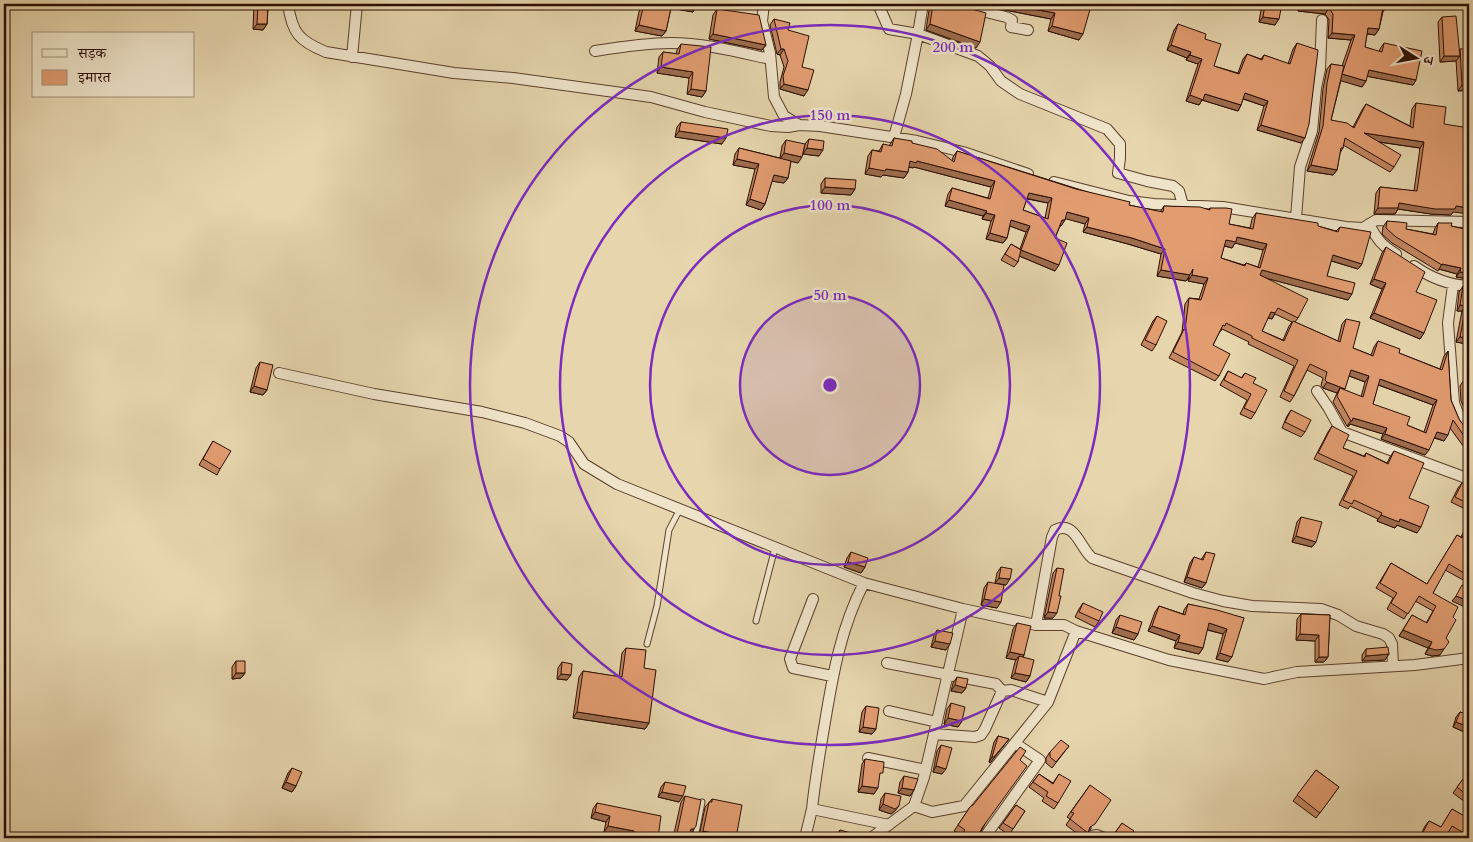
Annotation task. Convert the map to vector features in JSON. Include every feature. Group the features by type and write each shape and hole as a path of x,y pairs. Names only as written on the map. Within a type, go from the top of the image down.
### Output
{"street":[{"path":"288,4 290,22 299,38 311,46 326,52 454,73 513,78 651,97 705,112 771,126 820,126 917,141 963,152 1040,178 1129,201 1223,207 1346,227 1363,228 1376,220 1469,222"},
{"path":"352,57 357,4"},
{"path":"764,4 762,20 770,59 774,97 784,116 799,125"},
{"path":"878,4 888,29 918,34 978,56 990,66 1001,82 1020,94 1107,129 1120,144 1118,173 1173,186 1179,192 1183,205"},
{"path":"894,138 906,94 923,4"},
{"path":"954,4 1006,17 1012,20 1011,27 1028,30"},
{"path":"1296,218 1300,167 1312,131 1316,88 1320,69 1322,20"},
{"path":"595,51 672,42 728,50 770,59"},
{"path":"1369,224 1376,239 1385,248 1443,282 1469,286"},
{"path":"1453,285 1448,323 1454,403 1461,421 1469,434"},
{"path":"279,373 374,394 482,412 525,423 560,436 569,442 584,464 617,484 864,583 963,609 1036,625 1064,625 1076,631 1169,660 1264,680 1297,672 1393,666 1469,658"},
{"path":"1316,391 1328,406 1342,432 1469,480"},
{"path":"1036,625 1052,537 1055,530 1065,527 1072,530 1085,552 1092,558 1193,593 1252,606 1321,609 1338,615 1356,626 1383,634 1389,638 1392,644 1393,666"},
{"path":"805,838 812,809 816,772 838,650 855,600 864,583"},
{"path":"813,599 790,659 791,664 793,668 832,676"},
{"path":"871,838 914,806 926,770 963,609"},
{"path":"914,806 932,812 964,806 1048,702 1076,631"},
{"path":"886,663 996,684 1002,691"},
{"path":"1002,691 1011,690 1048,702"},
{"path":"934,734 976,737 981,735 1002,691"},
{"path":"889,711 937,722"},
{"path":"984,838 1040,760 1015,743"},
{"path":"868,758 926,770"},
{"path":"812,809 886,827 894,838"},
{"path":"1090,838 1097,835 1104,838"}],"lane":[{"path":"647,644 657,606 669,530 680,508"},
{"path":"756,621 775,548"},
{"path":"694,838 702,802"}],"building":[{"path":"258,4 268,4 267,24 257,24"},
{"path":"644,4 655,4 671,8 666,31 639,25"},
{"path":"933,4 954,4 986,13 980,42 930,24"},
{"path":"1005,4 1081,4 1091,6 1083,34 1052,26 1055,13"},
{"path":"1265,4 1282,4 1279,19 1263,17"},
{"path":"1302,4 1386,4 1386,7 1383,7 1379,29 1368,28 1365,47 1382,52 1384,43 1422,51 1416,80 1369,70 1366,81 1342,74 1355,35 1332,33 1333,14 1329,8 1302,6"},
{"path":"717,9 759,15 766,45 713,34"},
{"path":"1456,16 1460,56 1444,56 1442,17"},
{"path":"774,19 790,23 788,30 809,36 802,67 814,70 808,90 784,84 783,76 788,61 784,49 781,49"},
{"path":"1178,24 1206,34 1205,39 1221,44 1214,66 1239,74 1247,54 1262,60 1264,55 1290,64 1297,43 1318,50 1309,124 1305,138 1261,125 1268,101 1245,93 1241,105 1205,94 1203,100 1190,95 1202,59 1190,55 1191,52 1171,45"},
{"path":"681,44 711,47 706,91 691,89 693,72 661,67 663,52 679,54"},
{"path":"1460,49 1469,49 1469,85 1462,85"},
{"path":"1331,64 1344,66 1331,120 1347,123 1354,128 1366,104 1413,128 1416,103 1446,107 1444,124 1469,128 1469,208 1456,206 1455,209 1435,209 1399,203 1398,208 1378,208 1380,187 1417,191 1424,142 1364,133 1401,155 1394,167 1345,138 1337,170 1311,165 1323,126 1327,83"},
{"path":"681,122 728,129 726,138 679,131"},
{"path":"894,138 912,141 912,143 937,149 954,162 957,151 1076,189 1130,202 1129,205 1163,212 1164,206 1200,207 1210,210 1210,208 1232,209 1229,224 1253,229 1256,213 1318,223 1318,226 1338,232 1340,227 1371,232 1362,264 1333,255 1327,276 1355,283 1352,294 1262,270 1260,275 1308,299 1298,318 1278,308 1275,313 1271,312 1262,331 1284,341 1293,321 1340,342 1346,319 1360,322 1353,348 1373,356 1378,341 1400,349 1399,353 1442,370 1448,351 1451,400 1459,419 1469,433 1469,443 1453,420 1448,435 1437,432 1429,450 1385,434 1387,428 1353,418 1351,421 1337,396 1340,388 1363,397 1369,376 1351,370 1345,389 1327,382 1325,380 1327,372 1310,364 1294,396 1284,391 1298,360 1226,323 1225,326 1223,325 1213,345 1230,354 1219,376 1173,352 1185,330 1189,298 1201,300 1208,278 1192,275 1193,269 1190,275 1161,270 1165,249 1132,238 1087,227 1089,218 1067,212 1065,220 1062,220 1055,238 1067,243 1059,265 1021,250 1030,226 1011,220 1007,238 990,233 995,215 949,200 952,188 990,199 995,181 917,161 916,163 910,161 908,172 869,168 872,150 881,152 883,144 892,146","holes":["1029,193 1052,198 1048,219 1023,210","1237,237 1267,244 1260,268 1246,263 1245,266 1221,258 1226,240 1236,242","1380,379 1437,400 1426,433 1407,425 1410,417 1373,404"]},
{"path":"809,139 824,141 823,150 807,148"},
{"path":"786,140 805,144 802,157 784,153"},
{"path":"739,148 791,161 788,178 774,175 765,204 750,199 759,164 737,159"},
{"path":"825,178 856,180 855,189 825,187"},
{"path":"1387,221 1407,223 1406,229 1436,235 1438,223 1452,223 1451,226 1469,230 1469,273 1460,272 1461,268 1442,265 1396,237 1386,228"},
{"path":"1011,244 1021,250 1018,262 1005,254"},
{"path":"1386,247 1425,272 1416,292 1437,300 1424,333 1374,313 1386,283 1374,279"},
{"path":"1463,286 1469,286 1469,338 1460,337 1466,306 1460,305"},
{"path":"1157,316 1167,321 1156,345 1145,340"},
{"path":"260,362 273,365 267,390 254,386"},
{"path":"1228,371 1242,378 1245,373 1256,378 1253,383 1267,390 1255,413 1244,408 1251,394 1224,380"},
{"path":"1469,372 1469,406 1465,396 1464,380"},
{"path":"1291,410 1311,420 1305,432 1285,422"},
{"path":"1332,426 1349,435 1343,448 1365,457 1366,453 1388,464 1394,451 1424,463 1409,498 1429,506 1421,527 1400,519 1399,522 1381,515 1382,513 1354,500 1352,504 1343,500 1357,471 1318,453"},
{"path":"213,441 231,451 220,469 203,459"},
{"path":"1462,483 1469,486 1469,504 1455,497"},
{"path":"1301,517 1322,522 1316,542 1296,536"},
{"path":"1469,522 1469,576 1449,564 1433,593 1458,607 1453,617 1456,620 1446,638 1449,642 1444,649 1436,650 1429,648 1432,642 1403,630 1412,615 1427,623 1436,606 1419,596 1408,614 1391,603 1397,593 1380,583 1391,563 1427,584 1457,535 1462,538"},
{"path":"851,552 868,558 865,567 848,562"},
{"path":"1206,552 1215,554 1206,583 1187,577 1194,557 1203,560"},
{"path":"1001,567 1012,569 1010,579 999,578"},
{"path":"1057,568 1064,569 1057,613 1048,612"},
{"path":"988,582 1004,585 1001,602 984,599"},
{"path":"1462,585 1469,586 1469,601 1456,596"},
{"path":"1083,603 1103,612 1099,621 1079,612"},
{"path":"1188,604 1244,618 1232,657 1220,653 1227,629 1209,623 1203,648 1178,642 1180,635 1152,626 1159,606 1185,615"},
{"path":"1301,614 1330,615 1328,657 1319,657 1319,635 1300,634"},
{"path":"1120,615 1142,622 1138,634 1116,627"},
{"path":"1017,623 1031,626 1024,655 1010,652"},
{"path":"937,630 953,633 950,644 935,641"},
{"path":"1388,647 1389,654 1366,656 1366,649"},
{"path":"626,648 646,650 644,668 656,670 649,723 577,712 583,671 622,677"},
{"path":"1019,656 1034,660 1030,676 1015,673"},
{"path":"236,661 245,661 245,673 236,673"},
{"path":"562,662 572,664 571,675 561,674"},
{"path":"957,677 968,679 966,688 955,685"},
{"path":"951,703 965,707 962,721 948,718"},
{"path":"866,706 879,708 876,729 863,727"},
{"path":"1460,712 1469,715 1469,727 1456,722"},
{"path":"998,736 1009,739 992,757"},
{"path":"1061,740 1069,746 1056,762 1050,757 1050,752"},
{"path":"941,745 952,748 946,769 936,766"},
{"path":"1020,747 1026,751 1020,760 1027,766 982,828 979,838 959,838 965,830 958,825 970,807"},
{"path":"865,759 884,762 878,788 862,786"},
{"path":"292,768 302,772 296,786 286,782"},
{"path":"1316,770 1339,787 1320,813 1297,795"},
{"path":"1469,771 1469,797 1457,787"},
{"path":"1039,774 1053,784 1059,774 1071,781 1058,803 1046,796 1048,792 1033,782"},
{"path":"904,776 918,779 914,790 902,788"},
{"path":"665,782 686,786 683,796 662,792"},
{"path":"1090,785 1111,800 1095,824 1090,827 1088,833 1070,819 1074,813 1071,812"},
{"path":"885,793 901,796 899,806 895,809 883,804"},
{"path":"685,796 701,800 696,826 694,829 691,829 688,838 676,838"},
{"path":"712,799 742,805 736,838 703,831 709,802 712,802"},
{"path":"597,803 661,816 658,838 640,838 633,836 634,831 608,826 610,816 595,812"},
{"path":"1016,805 1025,811 1013,829 1003,823"},
{"path":"1452,809 1466,817 1469,814 1469,836 1452,826 1445,838 1420,838 1429,821 1441,827"},
{"path":"1122,823 1134,831 1129,838 1121,838 1115,833"},
{"path":"840,830 851,833 850,838 838,838"},
{"path":"886,832 896,838 881,838"}]}
